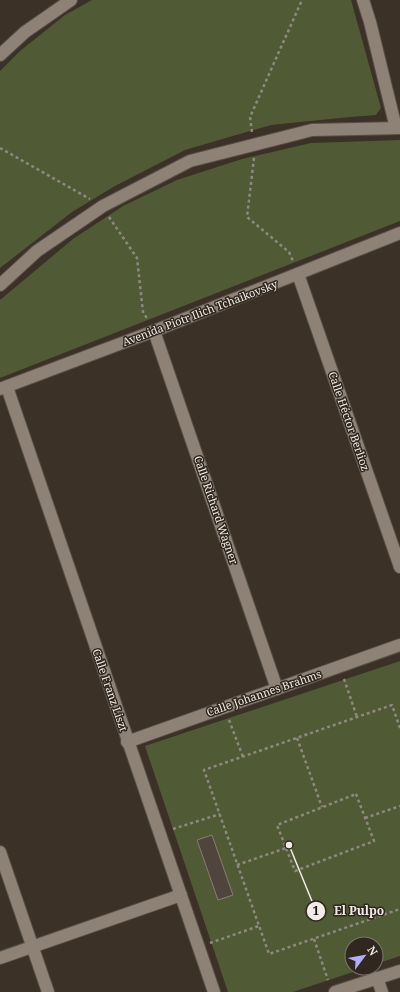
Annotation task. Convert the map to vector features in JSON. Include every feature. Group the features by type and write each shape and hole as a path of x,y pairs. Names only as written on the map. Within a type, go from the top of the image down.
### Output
{"street":[{"path":"0,55 25,32 70,0"},
{"path":"0,285 37,251 103,206 190,161 312,130 398,128 363,0"},
{"name":"Avenida Piotr Ilich Tchaikovsky","path":"3,388 154,331 400,233"},
{"name":"Calle Héctor Berlioz","path":"298,274 400,567"},
{"name":"Calle Richard Wagner","path":"154,331 277,688"},
{"name":"Calle Franz Liszt","path":"3,388 160,833 214,992"},
{"name":"Calle Johannes Brahms","path":"127,742 400,645"},
{"path":"0,852 48,992"},
{"path":"0,958 181,895"},
{"path":"333,989 400,971"},
{"path":"377,978 382,992"}],"path":[{"path":"340,666 357,717"},
{"path":"400,728 392,705 204,770 269,954 400,909"},
{"path":"224,707 243,757"},
{"path":"297,738 322,807"},
{"path":"356,794 365,818 374,841 295,871 277,825 356,794"},
{"path":"365,818 400,806"},
{"path":"160,833 220,814"},
{"path":"238,865 286,848"},
{"path":"199,947 259,926"},
{"path":"314,939 333,989"}],"green space":[{"path":"92,0 351,0 381,108 376,115 271,125 185,150 115,186 72,212 0,268 0,71 20,51 65,15"},
{"path":"400,140 400,221 0,378 0,300 73,239 123,206 177,180 242,159 311,143"},
{"path":"400,661 400,956 384,961 384,936 344,936 344,975 293,992 228,992 145,746"}],"building":[{"path":"212,835 233,895 218,900 197,840"}],"place":[{"name":"El Pulpo","path":"289,845"}]}
